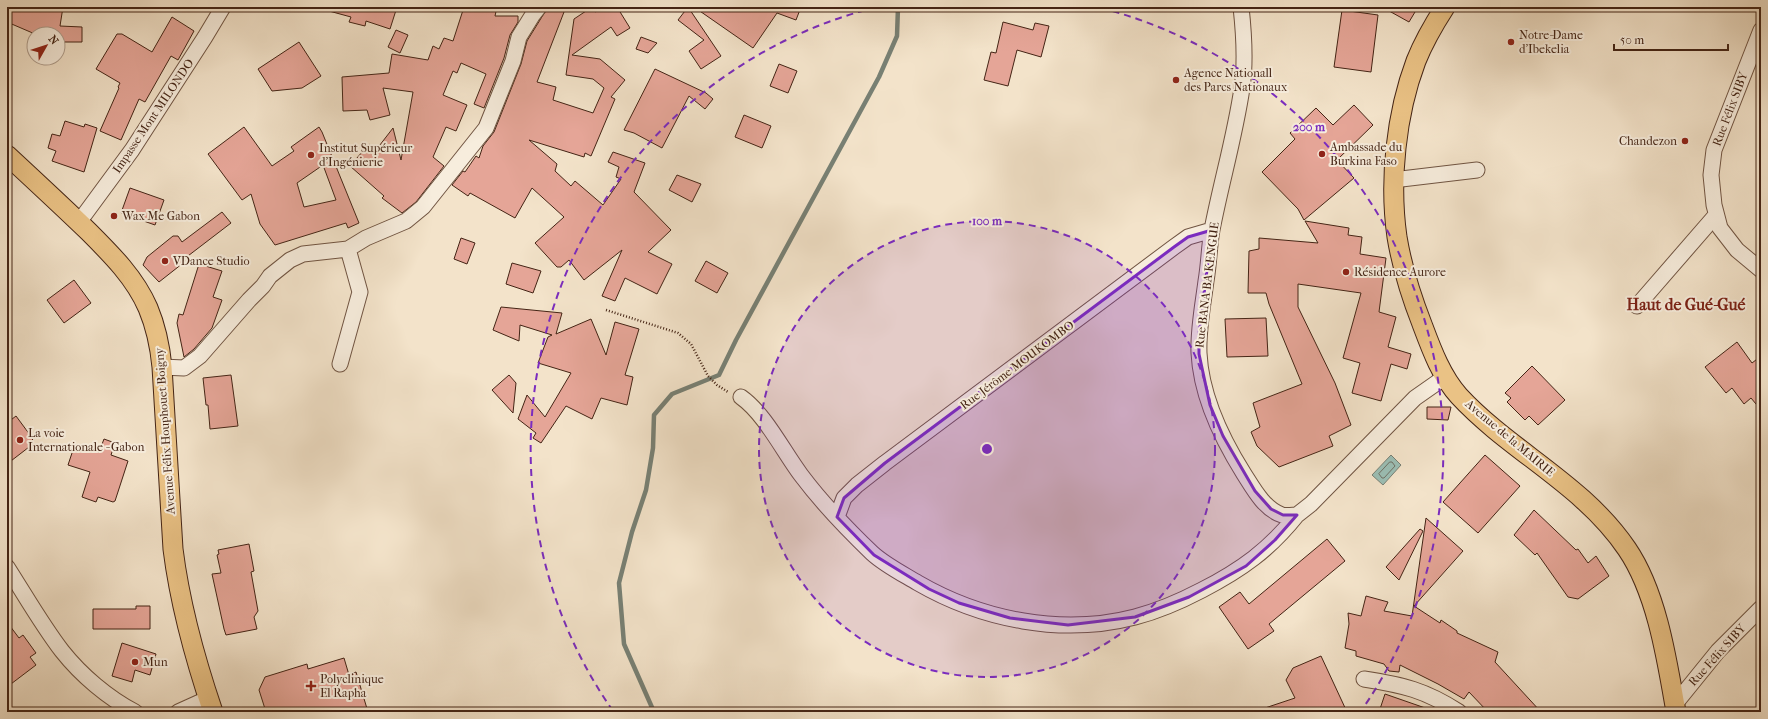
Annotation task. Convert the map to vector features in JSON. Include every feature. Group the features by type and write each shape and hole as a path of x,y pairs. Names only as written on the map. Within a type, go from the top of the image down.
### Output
{"main road":[{"name":"Avenue de la MAIRIE","path":"1445,7 1429,32 1416,61 1408,87 1396,148 1394,180 1397,238 1404,268 1418,313 1445,377 1459,396 1499,432 1591,505 1611,526 1628,550 1647,587 1655,613 1675,708"},
{"name":"Avenue Félix Houphouet Boigny","path":"7,155 79,222 121,266 140,292 148,308 159,338 173,549 176,571 183,609 211,705"}],"street":[{"name":"Impasse Mont MILONDO","path":"79,222 132,150 223,7"},
{"path":"162,367 184,368 200,356 249,300 264,286 270,276 290,260 303,254 348,249 366,238 406,221 423,207 486,128 510,68 519,37 532,16 540,7"},
{"name":"Rue BANA BA KENGUE","path":"1241,7 1244,43 1242,87 1212,230 1199,334 1199,354 1210,405 1223,436 1255,491 1271,509 1283,515 1297,515"},
{"name":"Rue Félix SIBY","path":"1761,30 1714,150 1711,175 1714,205 1720,228 1737,250 1761,270"},
{"path":"1394,180 1477,170"},
{"path":"1637,306 1716,215"},
{"name":"Rue Jérôme MOUKOMBO","path":"837,517 844,498 885,463 1188,237 1212,230"},
{"path":"340,364 360,292 348,249"},
{"path":"736,395 755,409 800,474 837,517 874,555 929,589 959,603 988,613 1010,618 1038,623 1068,625 1096,624 1135,617 1158,610 1189,597 1246,566 1275,540 1297,515 1311,504 1415,398 1445,377"},
{"path":"7,567 62,652 97,685 123,706 134,712"},
{"name":"Rue Félix SIBY","path":"1675,708 1718,651 1761,608"},
{"path":"1364,679 1390,683 1424,692 1459,712"},
{"path":"178,712 211,705"}],"path":[{"path":"606,310 678,333 691,344 708,376 717,386 736,395"}],"highlighted area":[{"path":"1212,230 1199,334 1199,354 1210,405 1223,436 1255,491 1271,509 1283,515 1297,515 1275,540 1246,566 1189,597 1135,617 1068,625 1010,618 959,603 929,589 874,555 837,517 844,498 885,463 1188,237"}],"water":[{"path":"1391,455 1401,465 1383,485 1372,475"}],"building":[{"path":"7,7 63,7 60,26 26,26 26,30 7,22"},
{"path":"329,7 397,7 390,29 366,21 365,26 349,22 351,17 329,11"},
{"path":"464,7 497,7 495,16 518,16 518,22 510,35 504,58 484,108 474,104 486,74 461,63 457,73 453,71 443,95 467,105 456,131 446,127 433,157 444,166 416,202 402,213 382,198 384,196 350,166 369,144 376,150 393,128 401,160 413,92 383,88 390,115 370,120 367,110 343,111 342,77 389,73 392,54 428,60 433,46 439,49 444,38 453,41"},
{"path":"548,7 555,7 564,12 537,82 556,87 553,100 593,113 604,88 593,79 566,75 574,19 592,7 595,12 603,7 617,7 630,28 617,36 611,27 572,55 600,59 625,80 611,97 615,99 591,156 585,153 584,157 529,140 557,164 555,171 571,186 575,181 603,205 621,179 616,177 619,167 608,162 613,152 645,163 634,192 671,230 648,252 672,264 657,294 625,278 615,301 602,296 622,250 584,280 569,260 561,267 557,267 535,243 564,217 532,188 515,218 470,193 468,196 452,185 463,171 465,172 476,156 479,158 483,146 494,132 521,64 527,41"},
{"path":"688,7 721,56 701,69 689,51 704,40 678,20"},
{"path":"694,7 801,7 796,20 777,13 753,48"},
{"path":"1382,7 1418,7 1409,22"},
{"path":"1342,10 1378,15 1371,72 1334,67"},
{"path":"172,17 194,31 178,60 171,56 145,102 139,99 121,140 100,131 120,83 96,69 117,34 122,34 152,52"},
{"path":"1003,22 1033,30 1035,23 1049,26 1041,57 1017,50 1008,86 984,80 991,52 996,53"},
{"path":"66,26 82,27 82,42 66,42"},
{"path":"396,30 408,35 400,53 388,47"},
{"path":"641,37 657,43 648,53 636,49"},
{"path":"299,42 321,76 302,88 272,91 258,69"},
{"path":"779,64 797,71 788,93 770,86"},
{"path":"655,69 706,93 713,99 705,109 689,96 662,148 634,133 624,130"},
{"path":"1354,105 1373,125 1337,160 1354,178 1304,220 1298,209 1262,172 1295,139 1290,133 1316,108 1333,125"},
{"path":"744,115 771,126 762,148 735,137"},
{"path":"65,121 84,127 85,124 97,128 84,172 52,161 56,151 48,148 52,134 60,136"},
{"path":"244,127 272,166 294,151 291,147 319,127 359,223 348,228 346,223 275,245 260,224 251,194 242,200 208,154","holes":["323,165 336,200 304,207 297,183"]},
{"path":"677,175 701,184 692,202 669,190"},
{"path":"130,188 164,200 155,225 121,213"},
{"name":"VDance Studio","path":"222,212 231,223 184,259 187,260 159,282 143,265 147,257 173,236 178,236 182,242"},
{"path":"1305,221 1349,228 1348,235 1362,237 1360,254 1386,258 1379,312 1396,317 1388,347 1411,354 1407,369 1391,364 1381,401 1352,393 1360,363 1343,358 1361,293 1298,284 1298,307 1335,383 1351,425 1329,436 1333,446 1279,467 1257,446 1251,432 1260,427 1253,403 1302,384 1269,304 1266,293 1248,293 1249,251 1259,249 1259,238 1318,243"},
{"path":"461,238 475,243 467,264 454,259"},
{"path":"706,261 728,273 717,293 695,281"},
{"path":"512,263 541,271 533,293 506,284"},
{"path":"199,264 222,271 213,297 222,300 212,328 194,349 184,357 177,323 179,314 183,315"},
{"path":"74,280 91,303 64,323 47,300"},
{"path":"501,307 562,313 556,334 591,319 606,355 615,322 639,329 625,375 633,377 627,405 601,398 592,419 566,406 541,443 533,438 536,433 518,419 527,395 545,417 571,373 538,363 548,337 552,335 520,325 519,341 493,330"},
{"path":"1266,318 1268,356 1227,357 1225,319"},
{"path":"1737,342 1752,363 1761,356 1761,410 1751,398 1744,404 1732,388 1726,393 1705,367"},
{"path":"1532,366 1565,400 1538,425 1529,416 1525,420 1507,402 1511,398 1505,393"},
{"path":"231,375 238,426 210,429 208,405 206,405 203,378"},
{"path":"509,375 516,383 513,413 492,390"},
{"path":"1427,407 1451,407 1448,420 1427,419"},
{"name":"La voie Internationale - Gabon","path":"16,416 33,439 31,441 33,444 7,464 7,423"},
{"path":"104,439 115,443 111,455 128,461 115,501 113,502 98,497 96,502 82,497 90,472 68,465 75,444 99,452"},
{"path":"1485,455 1520,486 1478,533 1443,502"},
{"path":"1534,510 1576,550 1578,549 1588,563 1596,556 1609,576 1578,599 1568,597 1537,553 1535,555 1514,535"},
{"path":"1426,518 1463,551 1414,606 1440,623 1441,620 1457,631 1457,633 1498,652 1495,662 1541,712 1488,712 1469,692 1464,699 1400,665 1399,672 1389,671 1384,664 1356,656 1356,651 1345,648 1349,624 1348,613 1361,616 1366,596 1388,602 1384,611 1412,616"},
{"path":"1420,529 1423,531 1399,580 1386,567"},
{"path":"1327,539 1345,561 1269,624 1274,631 1248,649 1219,607 1240,592 1249,604"},
{"path":"249,544 254,571 251,572 258,611 254,617 257,629 226,635 212,574 221,573 217,555 219,554 218,550"},
{"path":"136,606 150,606 150,629 93,629 93,609 136,609"},
{"path":"7,622 19,638 23,635 36,653 30,657 36,665 7,687"},
{"name":"Mun","path":"122,643 156,654 150,675 135,670 132,682 112,676"},
{"path":"1321,656 1347,712 1260,712 1259,710 1295,698 1286,680 1293,668"},
{"name":"Polyclinique El Rapha","path":"344,658 349,675 356,672 368,712 266,712 259,690 265,677 307,664 308,669"},
{"path":"1385,694 1431,710 1430,712 1379,712"}],"waterway":[{"path":"654,712 624,644 619,583 632,532 646,490 653,448 654,415 672,394 719,375 736,340 879,77 897,36 898,7"}],"place":[{"name":"Notre-Dame d'Ibekelia","path":"1511,42"},
{"name":"Agence Nationall des Parcs Nationaux","path":"1176,80"},
{"name":"Chandezon","path":"1685,141"},
{"name":"Ambassade du Burkina Faso","path":"1322,154"},
{"name":"Institut Supérieur d'Ingénierie","path":"311,155"},
{"name":"Wax Me Gabon","path":"114,216"},
{"name":"VDance Studio","path":"165,261"},
{"name":"Résidence Aurore","path":"1346,272"},
{"name":"La voie Internationale - Gabon","path":"20,440"},
{"name":"Mun","path":"135,662"},
{"name":"Polyclinique El Rapha","path":"311,686"}],"district":[{"name":"Haut de Gué-Gué","path":"1686,304"}]}
